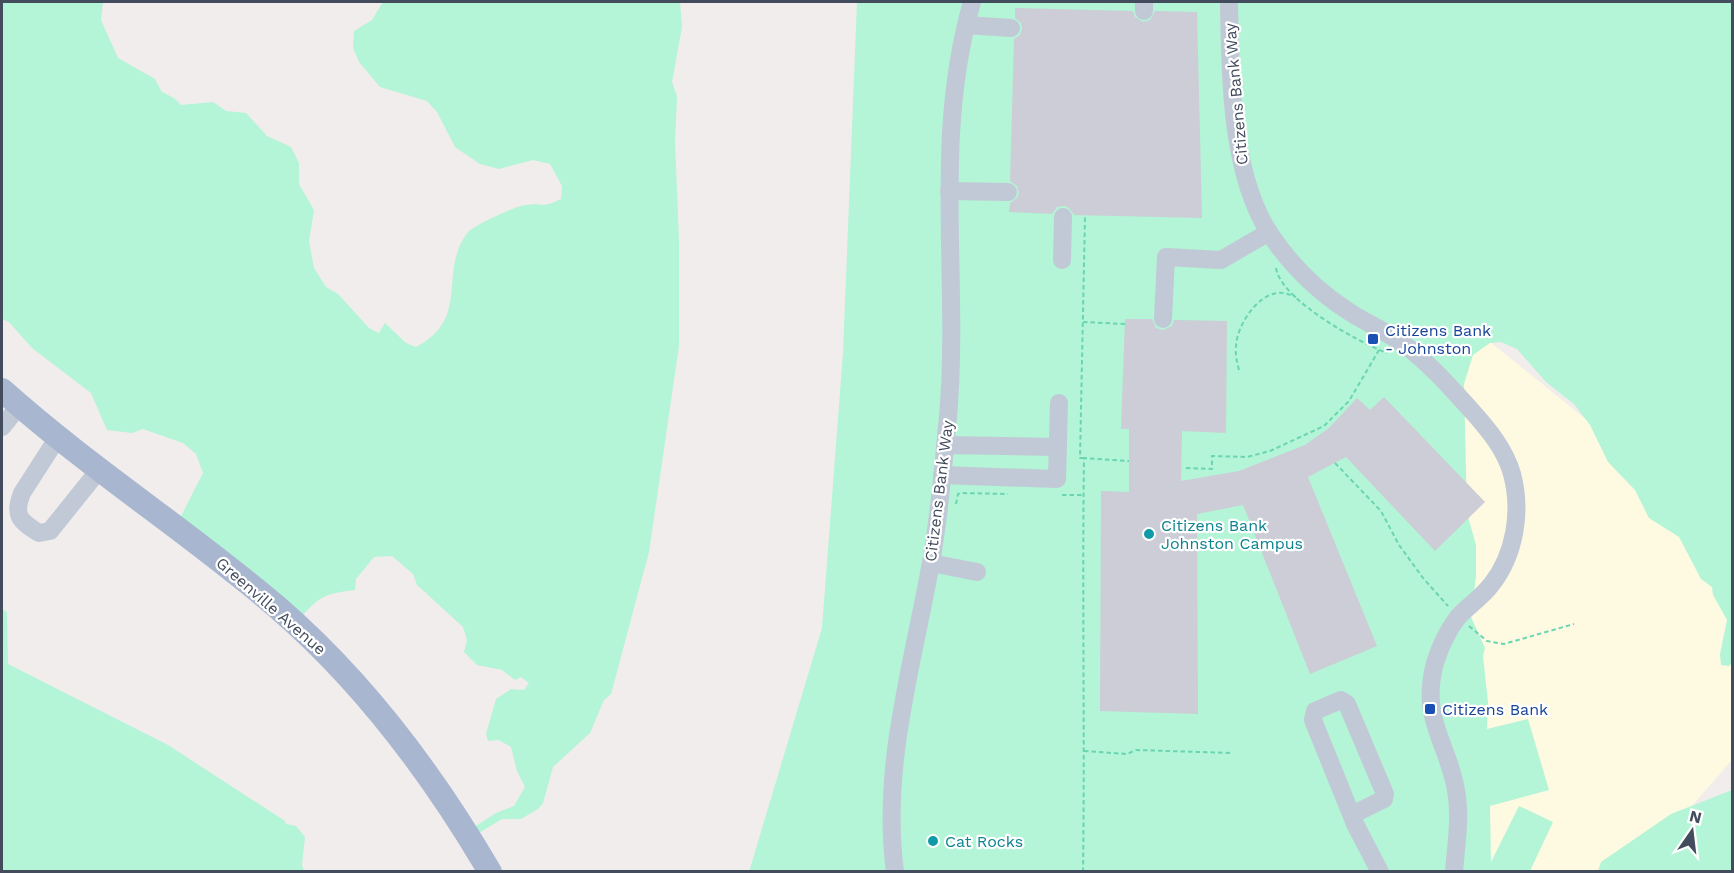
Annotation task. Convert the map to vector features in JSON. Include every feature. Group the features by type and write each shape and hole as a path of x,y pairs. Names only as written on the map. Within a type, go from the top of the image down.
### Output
{"main road":[{"name":"Greenville Avenue","path":"10,398 278,608 364,692 407,745 490,872"}],"lane":[{"name":"Citizens Bank Way","path":"895,872 892,811 898,728 931,563 945,445 951,353 949,191 952,103 972,2"},
{"name":"Citizens Bank Way","path":"1228,2 1238,148 1244,177 1269,232 1288,259 1319,291 1346,310 1387,333 1420,357 1494,437 1511,473 1516,507 1515,526 1509,551 1491,585 1459,617 1438,654 1432,675 1430,709 1435,730 1450,767 1456,793 1458,830 1454,872"},
{"path":"966,25 1011,28"},
{"path":"949,191 1008,192"},
{"path":"1062,260 1063,217"},
{"path":"1163,320 1166,257 1221,260 1269,232"},
{"path":"2,427 10,398"},
{"path":"942,476 1057,479 1059,403"},
{"path":"58,437 22,493 18,504 19,518 26,525 39,533 50,531 99,470"},
{"path":"945,445 1058,447"},
{"path":"931,563 977,572"},
{"path":"1352,815 1384,799 1385,794 1347,704 1341,700 1315,711 1313,720 1352,815 1380,872"}],"path":[{"path":"1085,216 1080,458 1129,461"},
{"path":"1239,370 1236,356 1238,334 1252,310 1263,300 1278,293 1298,298"},
{"path":"1083,322 1125,324"},
{"path":"1186,468 1212,470 1212,456 1246,458 1270,451 1324,426 1348,401 1360,384 1387,333"},
{"path":"1083,872 1085,806 1084,458"},
{"path":"1335,463 1381,511 1399,545 1423,578 1459,617 1487,641 1504,644 1574,624"},
{"path":"956,509 958,494 961,493 1011,494"},
{"path":"1060,495 1083,495"},
{"path":"1084,751 1127,754 1136,750 1231,753"}],"shaded area":[{"path":"1269,163 1578,413 1732,534 1732,760 1635,871 837,872"}],"green space":[{"path":"2,2 103,2 101,20 118,58 155,79 162,92 174,98 181,105 213,102 226,111 246,113 267,136 291,147 299,163 299,184 314,210 309,241 314,268 326,287 338,294 369,328 379,333 385,323 406,343 416,347 433,335 443,322 449,308 459,247 468,232 513,209 532,204 546,205 555,202 561,199 562,186 550,164 533,160 499,169 480,164 455,147 437,112 427,101 380,87 359,62 353,48 354,31 372,20 383,2 680,2 682,27 672,82 677,96 675,141 679,241 679,346 649,552 611,694 604,700 590,733 553,767 543,803 538,809 521,819 502,819 472,837 468,831 496,813 514,806 525,787 517,771 511,747 499,740 488,741 486,734 496,699 511,689 524,690 529,683 521,677 515,680 502,670 477,665 464,652 467,640 463,627 417,585 413,574 392,556 374,557 356,579 355,590 334,593 321,598 296,622 176,526 203,473 196,454 183,443 143,429 132,433 107,430 91,393 32,348 9,322 2,319"},
{"path":"857,2 1732,2 1732,663 1729,666 1721,665 1720,654 1727,620 1713,595 1712,587 1701,579 1679,537 1649,518 1635,490 1608,462 1590,425 1574,404 1546,382 1517,349 1501,342 1490,343 1473,355 1464,384 1467,513 1476,545 1476,576 1471,617 1485,648 1483,656 1488,702 1487,729 1528,719 1549,790 1490,806 1491,862 1519,806 1553,822 1530,871 749,872 822,628 843,353"},
{"path":"2,609 7,612 8,664 168,745 285,821 286,824 296,826 305,837 302,865 304,871 2,871"},
{"path":"1732,790 1732,871 1598,871 1601,862 1671,814"}],"building":[{"path":"1015,8 1133,11 1135,17 1143,22 1150,20 1155,11 1197,12 1202,218 1074,215 1069,208 1064,206 1057,207 1052,214 1009,212 1010,203 1017,198 1019,193 1017,186 1010,181 1014,39 1020,35 1022,28 1021,23 1015,18"},
{"name":"Citizens Bank Johnston Campus","path":"1125,319 1152,319 1156,328 1163,330 1172,326 1174,320 1227,321 1226,433 1182,431 1181,481 1239,471 1305,445 1329,428 1357,398 1370,410 1384,397 1485,502 1435,551 1346,457 1308,477 1377,646 1310,674 1243,505 1197,514 1198,714 1100,711 1101,491 1129,492 1129,429 1121,429"}],"place":[{"name":"Citizens Bank - Johnston","path":"1373,339"},
{"name":"Citizens Bank Johnston Campus","path":"1149,534"},
{"name":"Citizens Bank","path":"1430,709"},
{"name":"Cat Rocks","path":"933,841"}]}
